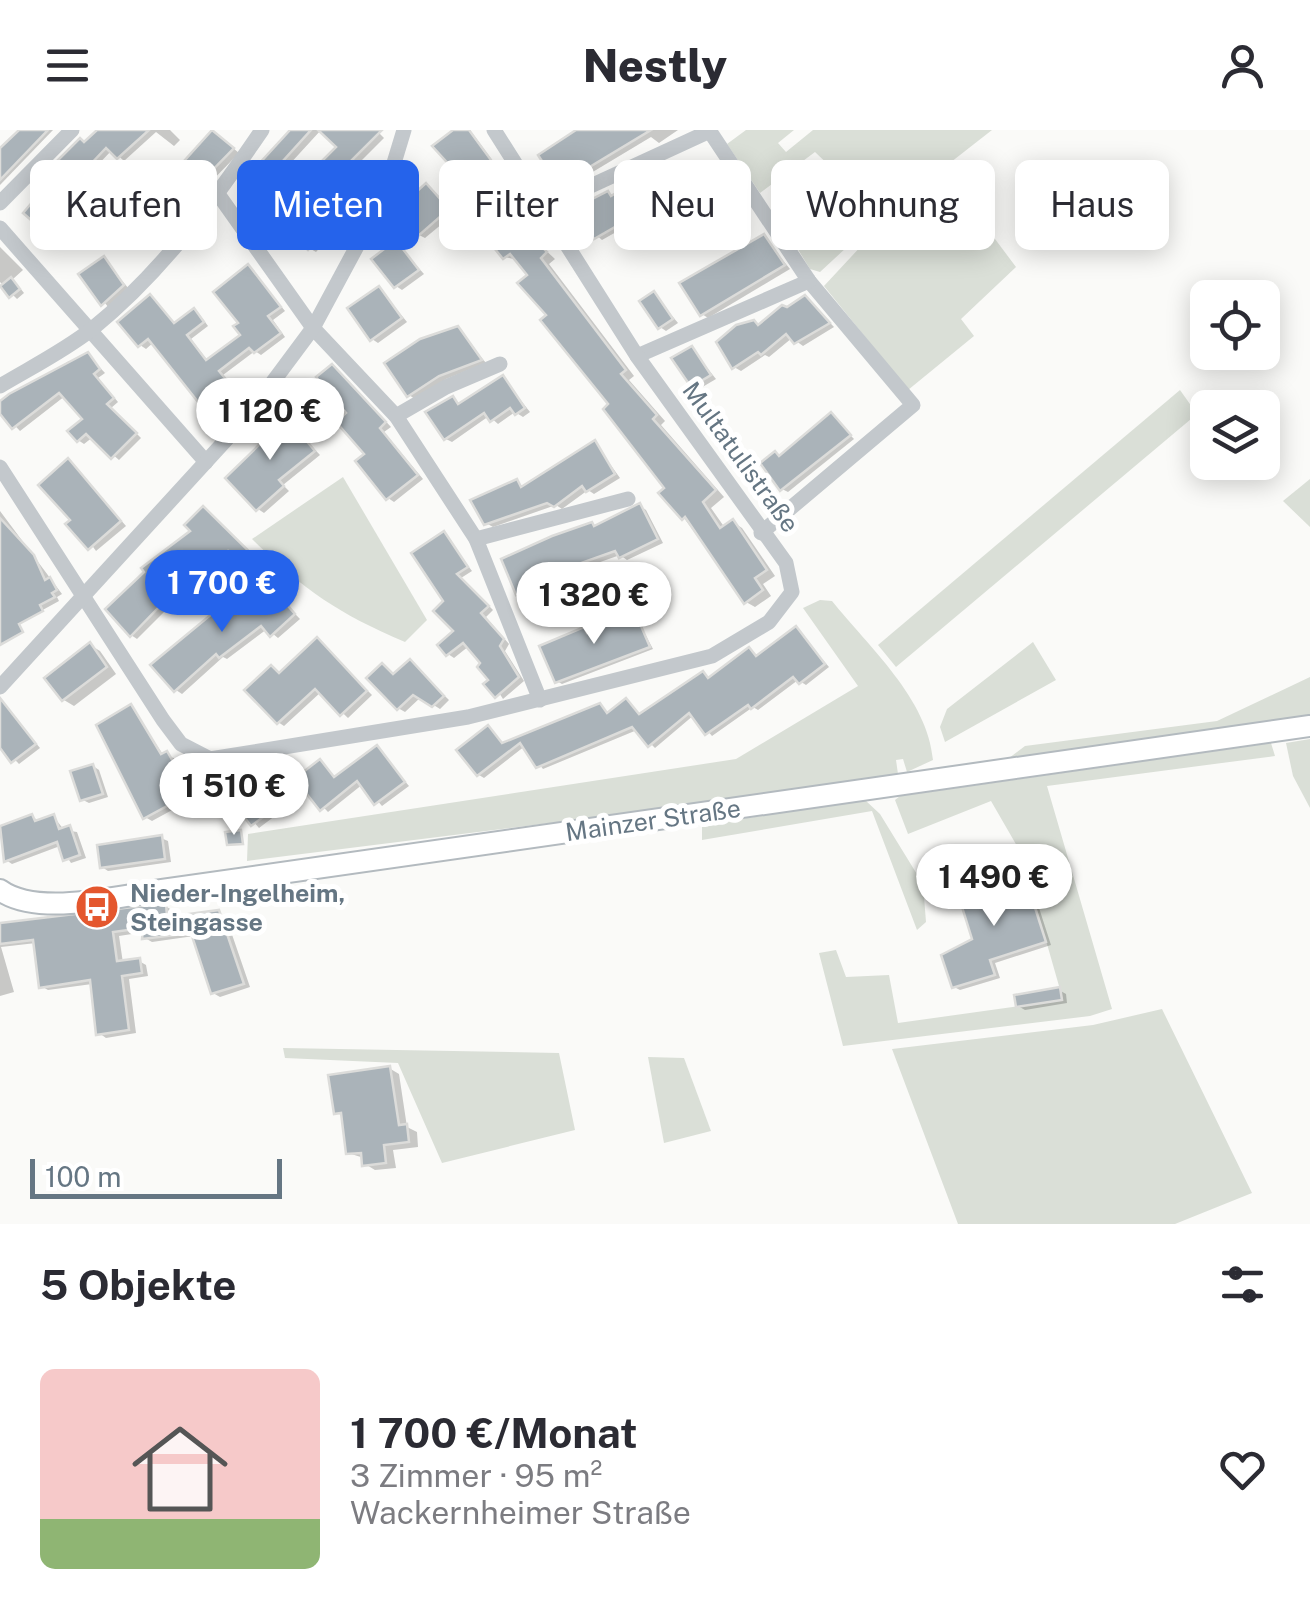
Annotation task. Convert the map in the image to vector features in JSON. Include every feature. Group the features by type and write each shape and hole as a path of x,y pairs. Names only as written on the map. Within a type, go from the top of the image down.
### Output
{"main road":[{"name":"Mainzer Straße","path":"3,896 39,905 169,889 1310,726"}],"street":[{"path":"0,202 72,130"},
{"path":"0,386 90,330 160,264 218,194 262,130"},
{"path":"0,688 85,600 246,418 314,328 384,196 404,130"},
{"name":"Multatulistraße","path":"494,130 514,160"},
{"path":"594,184 710,130 809,280 913,405 761,533"},
{"path":"0,467 181,744 210,759 468,717 540,700 476,539 396,416 314,328 218,194"},
{"path":"0,228 206,462"},
{"name":"Multatulistraße","path":"540,700 712,656 770,622 792,592 786,563 638,356 572,250"},
{"path":"638,356 809,280"},
{"path":"396,416 446,387 500,364"},
{"path":"476,539 628,498"}],"shaded area":[{"path":"746,130 794,130 778,143 786,152 813,130 992,130 954,160 823,160 815,152 804,160 771,160 771,185 760,193 751,180 751,160 738,160 727,144"},
{"path":"995,239 1016,267 961,319 974,336 908,390 824,286 857,250 995,250"},
{"path":"798,250 844,250 820,272 810,269"},
{"path":"1180,390 1190,404 1190,420 896,667 878,645"},
{"path":"343,477 427,620 405,642 322,599 252,539"},
{"path":"1310,479 1310,527 1283,501"},
{"path":"820,600 832,601 909,695 929,738 933,760 907,772 903,759 896,760 898,774 694,805 247,861 248,834 736,759 858,686 803,608"},
{"path":"1033,642 1056,680 945,742 940,727 947,709"},
{"path":"1310,677 1310,718 1005,761 1025,746 1217,721"},
{"path":"1310,739 1310,808 1293,776 1286,743"},
{"path":"1271,743 1275,756 1047,786 1112,1009 1090,1016 843,1046 819,953 836,950 846,977 889,975 898,1023 1063,1000 1021,853 991,801 908,834 895,800 900,796"},
{"path":"865,800 880,814 923,884 926,922 917,930 872,811 702,840 702,825"},
{"path":"1162,1009 1252,1193 1175,1224 958,1224 892,1049 1093,1025"},
{"path":"283,1048 559,1053 575,1130 442,1163 398,1063 285,1058"},
{"path":"648,1057 684,1058 711,1131 664,1143"}],"building":[{"path":"19,130 48,130 0,180 0,148"},
{"path":"97,130 149,130 117,159 106,148 95,160 58,160 80,138 84,142"},
{"path":"212,130 234,148 217,165 217,160 185,160"},
{"path":"290,130 311,130 284,160 263,160"},
{"path":"318,130 382,130 352,160 323,160 336,147"},
{"path":"453,130 469,130 491,160 445,160 432,146"},
{"path":"576,130 651,130 594,164 594,160 541,160 538,155"},
{"path":"426,183 439,198 439,218 419,235 419,189"},
{"path":"608,191 611,196 614,194 614,228 594,239 594,198"},
{"path":"764,234 771,250 785,265 700,316 679,283 736,250 751,250 751,241"},
{"path":"383,250 404,250 419,270 394,288 371,259"},
{"path":"496,250 547,252 541,258 626,370 621,374 657,415 653,419 716,490 703,502 720,528 733,519 767,570 755,578 763,590 744,604 685,517 682,520 658,493 664,488 603,409 608,404 540,320 546,315 517,283 527,275 510,254 503,259"},
{"path":"104,256 124,285 101,306 78,274"},
{"path":"248,264 281,307 268,316 281,333 254,353 249,348 219,371 235,390 206,412 148,339 138,347 117,322 150,294 174,323 194,308 204,322 187,335 206,360 240,335 233,326 238,323 213,292"},
{"path":"11,277 20,289 9,298 0,286"},
{"path":"379,286 402,318 370,341 347,308"},
{"path":"654,291 673,319 658,329 639,301"},
{"path":"805,295 830,323 794,344 786,334 761,355 758,352 732,369 716,342 736,325 754,320 758,325 782,305 787,307"},
{"path":"458,326 482,360 439,376 407,397 384,363 420,339"},
{"path":"692,346 711,375 691,387 671,358"},
{"path":"88,352 100,369 94,374 114,398 107,404 137,433 111,459 86,434 77,442 67,431 82,419 59,393 12,429 0,414 0,401 9,394"},
{"path":"332,364 386,422 380,428 418,475 386,500 355,461 364,454 336,422 346,413 316,377"},
{"path":"503,375 525,408 515,415 510,408 490,422 484,413 444,440 425,412 453,396 458,404"},
{"path":"831,412 851,435 780,491 760,463 775,451 779,456"},
{"path":"283,413 315,451 279,480 284,486 256,511 225,478 260,444 256,439"},
{"path":"595,440 615,474 586,492 582,486 554,507 547,503 484,525 470,500 517,479 521,487"},
{"path":"68,458 121,521 88,550 65,524 70,520 38,485"},
{"path":"640,503 658,539 619,558 615,551 553,573 555,579 516,595 501,559 552,536 592,522 594,526"},
{"path":"203,506 265,567 252,578 228,551 162,604 130,637 105,609 144,572 141,568 190,531 184,525"},
{"path":"0,518 34,555 45,580 50,577 57,590 52,593 55,597 40,605 43,611 19,624 23,632 0,645"},
{"path":"444,531 468,567 457,574 489,606 481,613 504,639 500,646 519,677 495,698 483,684 488,680 477,667 480,663 463,643 446,656 437,645 453,631 433,611 443,601 411,553"},
{"path":"266,581 295,614 270,637 261,626 219,658 216,654 174,692 150,665 225,603 231,611"},
{"path":"635,612 650,647 555,683 539,646 584,627 587,633"},
{"path":"796,626 825,664 799,684 793,677 751,709 748,705 705,735 689,713 648,747 632,727 536,768 520,743 477,776 456,750 488,725 502,743 600,703 607,713 626,698 639,714 703,671 708,678 749,647 756,656"},
{"path":"317,637 367,691 340,716 315,689 277,724 244,690 271,665 279,673"},
{"path":"90,642 107,667 62,701 44,678"},
{"path":"410,659 444,696 432,707 413,695 397,710 366,678 382,663 393,674"},
{"path":"0,698 36,744 11,763 0,748"},
{"path":"131,704 161,754 167,751 191,793 143,819 96,725"},
{"path":"377,745 405,782 374,805 357,781 320,811 302,788 251,826 226,793 229,790 217,791 216,776 231,774 232,787 264,769 271,777 289,764 298,776 320,759 334,777"},
{"path":"93,764 103,794 80,801 70,771"},
{"path":"32,814 35,821 54,814 59,829 70,825 80,855 63,861 57,842 4,862 0,826"},
{"path":"241,830 243,844 227,845 225,832"},
{"path":"162,835 165,859 100,868 97,845"},
{"path":"1024,873 1046,942 990,960 995,975 952,988 941,955 972,939 958,894"},
{"path":"166,903 167,917 219,910 244,984 211,994 191,933 142,939 143,928 113,932 117,961 140,958 142,973 122,976 129,1030 96,1035 90,980 39,988 33,940 0,944 0,923"},
{"path":"1060,987 1062,1000 1016,1007 1014,995"},
{"path":"390,1066 399,1125 407,1124 409,1142 384,1145 386,1163 362,1166 361,1153 346,1154 341,1113 334,1114 328,1075"}],"place":[{"name":"Nieder-Ingelheim, Steingasse","path":"97,907"}]}
